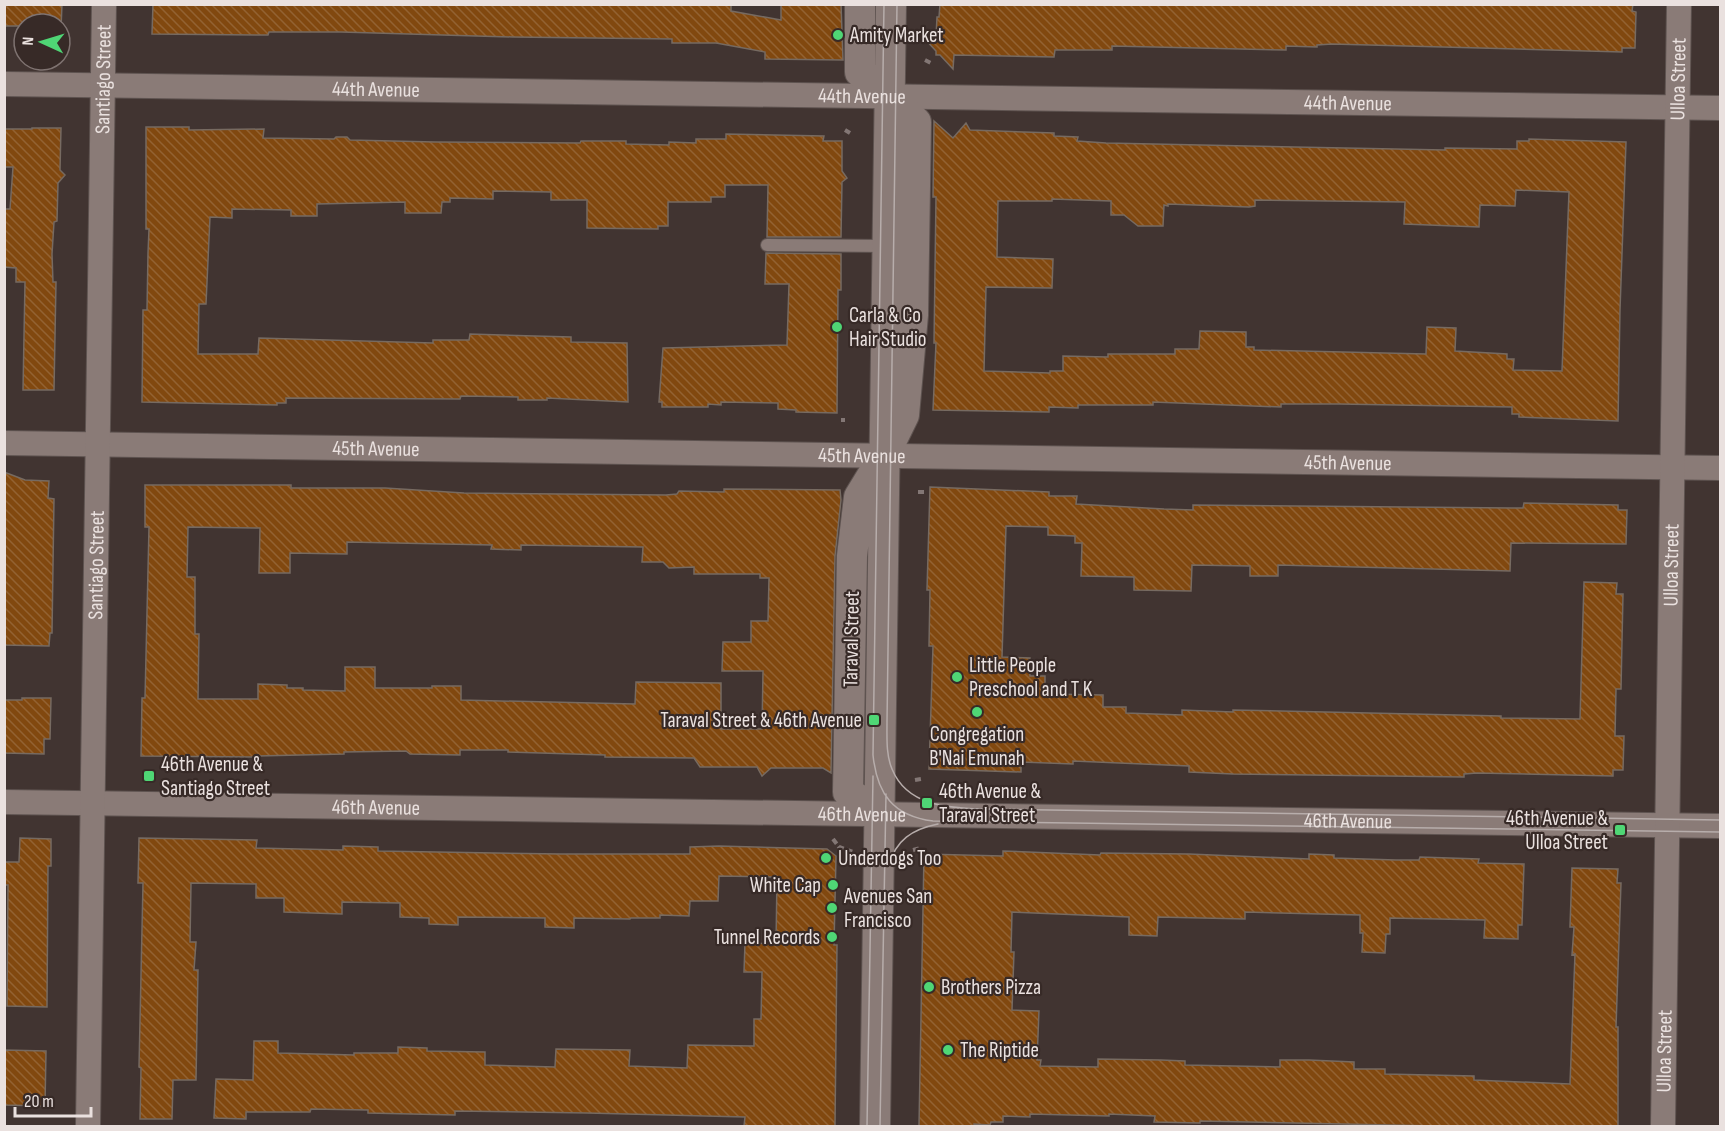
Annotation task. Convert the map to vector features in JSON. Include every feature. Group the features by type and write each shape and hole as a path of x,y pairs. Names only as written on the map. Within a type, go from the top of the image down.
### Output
{"street":[{"name":"Santiago Street","path":"88,1126 104,4"},
{"name":"Taraval Street","path":"860,4 860,72 890,96 916,122 913,315 904,415 884,456"},
{"name":"Taraval Street","path":"875,1126 891,4"},
{"name":"Ulloa Street","path":"1663,1126 1679,4"},
{"name":"44th Avenue","path":"4,84 1720,108"},
{"name":"45th Avenue","path":"4,443 1720,468"},
{"name":"46th Avenue","path":"4,802 1720,826"}],"lane":[{"path":"767,245 888,246"}],"path":[{"path":"925,60 931,63"},
{"path":"918,492 924,492"},
{"path":"915,780 921,779"},
{"path":"832,839 839,847 854,852"},
{"path":"913,849 921,848"}],"building":[{"path":"4,4 62,4 62,12 12,12 12,26 4,26"},
{"path":"153,4 731,4 731,11 781,20 781,4 841,4 843,60 765,59 765,52 716,43 672,43 672,39 341,32 269,32 268,35 152,34"},
{"path":"940,4 1633,4 1632,11 1636,12 1635,48 1622,48 1622,52 1332,44 1317,45 1317,47 1286,46 1286,50 1112,46 1112,50 1055,50 1054,57 954,55 953,69 940,55 936,55 936,51 924,38 936,37"},
{"path":"934,121 953,138 966,123 970,130 1054,133 1054,136 1078,137 1077,141 1106,143 1445,150 1445,148 1517,149 1517,141 1529,141 1529,139 1626,142 1618,421 1519,417 1519,414 1512,414 1512,407 1339,404 1281,404 1281,407 1153,402 1153,405 1049,407 1049,412 933,410 936,343 934,343 936,197 933,197","holes":["1516,190 1569,192 1562,371 1513,370 1514,359 1507,359 1507,354 1455,351 1456,328 1427,327 1426,354 1254,350 1254,347 1246,347 1246,332 1200,331 1199,349 1175,349 1175,354 1108,354 1108,357 1063,356 1063,371 1050,371 1050,373 984,371 986,287 1052,288 1053,259 997,257 998,201 1052,201 1052,199 1111,201 1111,215 1124,215 1138,226 1163,226 1164,205 1168,206 1168,204 1249,207 1255,206 1255,200 1405,202 1404,224 1479,227 1480,205 1515,206"]},
{"path":"146,127 189,127 189,130 264,129 263,138 334,139 347,137 350,140 435,142 626,141 626,144 669,145 669,142 696,143 696,139 726,139 726,134 824,136 823,141 842,141 842,171 847,178 842,182 841,237 767,237 768,185 725,185 725,197 711,197 711,202 668,202 668,226 658,226 658,229 587,228 587,200 551,200 551,192 493,191 493,199 450,198 450,202 442,202 441,213 405,213 405,202 317,204 317,216 291,216 291,210 232,209 232,218 210,217 206,304 199,304 198,354 258,354 259,338 433,343 433,340 469,340 470,334 571,337 571,342 627,343 628,402 547,398 547,400 518,400 518,397 461,396 460,399 286,398 286,403 277,403 277,405 142,402 143,310 147,310 149,229 146,229"},
{"path":"61,128 60,170 65,175 58,183 57,221 54,222 52,254 53,282 56,282 54,390 23,390 25,282 16,282 16,268 4,267 4,209 10,209 13,167 4,167 4,129"},
{"path":"766,253 841,254 841,290 838,290 837,413 778,409 778,403 721,402 721,405 708,404 708,407 662,407 662,402 659,402 663,348 787,345 789,284 765,284"},
{"path":"4,472 25,480 49,481 48,498 54,499 52,633 50,633 49,646 4,645"},
{"path":"145,485 291,485 291,488 385,488 464,493 666,495 677,494 679,491 724,492 724,489 840,490 835,556 831,773 823,768 771,768 762,776 757,767 700,767 694,758 605,757 605,755 508,752 508,750 460,750 460,755 410,754 406,751 257,757 141,756 142,698 145,698 149,527 145,527","holes":["188,527 260,528 259,573 290,573 290,553 347,554 347,542 492,545 491,549 521,550 521,545 643,547 642,562 663,562 669,568 694,567 694,574 760,574 760,578 769,578 768,621 751,621 751,642 723,642 722,671 763,671 762,729 721,729 721,683 636,682 635,704 461,700 461,686 375,688 375,667 345,667 345,691 303,690 303,688 287,688 287,685 258,684 258,699 198,699 199,634 195,634 195,577 187,577"]},
{"path":"930,487 1049,492 1049,496 1077,496 1076,504 1193,510 1193,505 1523,508 1524,503 1618,505 1618,510 1627,510 1626,544 1511,543 1510,571 1278,565 1278,576 1250,576 1250,566 1192,565 1191,591 1134,590 1134,577 1081,576 1082,543 1075,543 1075,536 1048,535 1048,527 1006,526 1002,657 1030,658 1030,676 1045,676 1045,694 1103,695 1103,707 1126,707 1126,713 1182,715 1182,710 1233,712 1233,710 1580,719 1584,582 1617,583 1616,594 1623,594 1621,689 1616,689 1615,736 1624,736 1623,770 1613,770 1613,776 1477,773 1464,774 1464,777 1233,774 1189,772 1189,766 1073,761 1073,764 1021,762 1021,772 929,769 933,646 929,646 930,590 927,590"},
{"path":"22,698 51,698 50,739 44,739 44,754 4,753 4,700 22,700"},
{"path":"20,838 51,839 51,866 48,866 47,1007 7,1006 8,885 4,885 4,862 19,862"},
{"path":"139,838 257,840 256,848 343,850 343,846 378,847 378,851 561,854 690,854 690,847 719,846 827,849 836,856 835,1126 744,1126 745,1117 455,1111 455,1115 311,1109 310,1112 246,1112 246,1119 214,1118 216,1079 253,1080 254,1041 278,1041 278,1053 354,1055 354,1053 398,1053 398,1047 427,1048 427,1051 485,1052 485,1065 555,1067 556,1049 630,1050 629,1066 687,1068 688,1045 754,1046 754,1019 761,1019 762,972 744,972 745,943 776,944 777,877 719,876 718,901 690,901 689,916 660,915 660,918 630,919 574,918 574,928 545,927 545,918 458,917 458,925 429,924 429,918 400,917 400,903 342,902 342,914 284,912 284,898 256,898 256,884 191,883 190,942 196,942 194,970 198,970 196,1080 173,1080 172,1119 140,1119 143,883 138,883"},
{"path":"1003,851 1100,855 1101,853 1189,854 1309,859 1309,854 1334,855 1334,858 1396,860 1419,860 1420,857 1479,859 1478,863 1524,864 1522,925 1518,925 1518,939 1484,938 1485,920 1390,918 1390,934 1386,934 1385,953 1362,952 1363,933 1360,933 1360,915 1245,912 1245,919 1158,917 1157,936 1129,935 1129,917 1012,912 1011,952 1014,952 1012,1010 1039,1011 1037,1060 1041,1060 1040,1066 1098,1067 1098,1059 1185,1061 1185,1065 1280,1067 1280,1060 1309,1060 1354,1062 1354,1069 1385,1069 1385,1074 1474,1076 1474,1080 1570,1084 1575,954 1572,955 1574,927 1570,927 1572,868 1618,869 1617,883 1621,883 1616,1027 1618,1027 1618,1126 1438,1126 1200,1121 1200,1123 1154,1122 1155,1116 1030,1114 1030,1117 1003,1116 1003,1122 991,1122 990,1125 919,1126 924,854 1003,856"},
{"path":"4,1050 46,1051 45,1106 4,1105"}],"tram line":[{"path":"884,4 873,755 878,781 883,792 897,808 907,814 933,821 1720,832"},
{"path":"897,4 887,740 892,769 908,791 918,798 943,806 982,809 1720,820"},
{"path":"867,1126 873,776"},
{"path":"880,1126 886,794"},
{"path":"889,866 896,849 906,837 938,824"}],"place":[{"name":"Amity Market","path":"838,35"},
{"name":"Carla & Co Hair Studio","path":"837,327"},
{"name":"Little People Preschool and T K","path":"957,677"},
{"name":"Congregation B'Nai Emunah","path":"977,712"},
{"name":"Taraval Street & 46th Avenue","path":"874,720"},
{"name":"46th Avenue & Santiago Street","path":"149,776"},
{"name":"46th Avenue & Taraval Street","path":"927,803"},
{"name":"46th Avenue & Ulloa Street","path":"1620,830"},
{"name":"Underdogs Too","path":"826,858"},
{"name":"White Cap","path":"833,885"},
{"name":"Avenues San Francisco","path":"832,908"},
{"name":"Tunnel Records","path":"832,937"},
{"name":"Brothers Pizza","path":"929,987"},
{"name":"The Riptide","path":"948,1050"}]}
